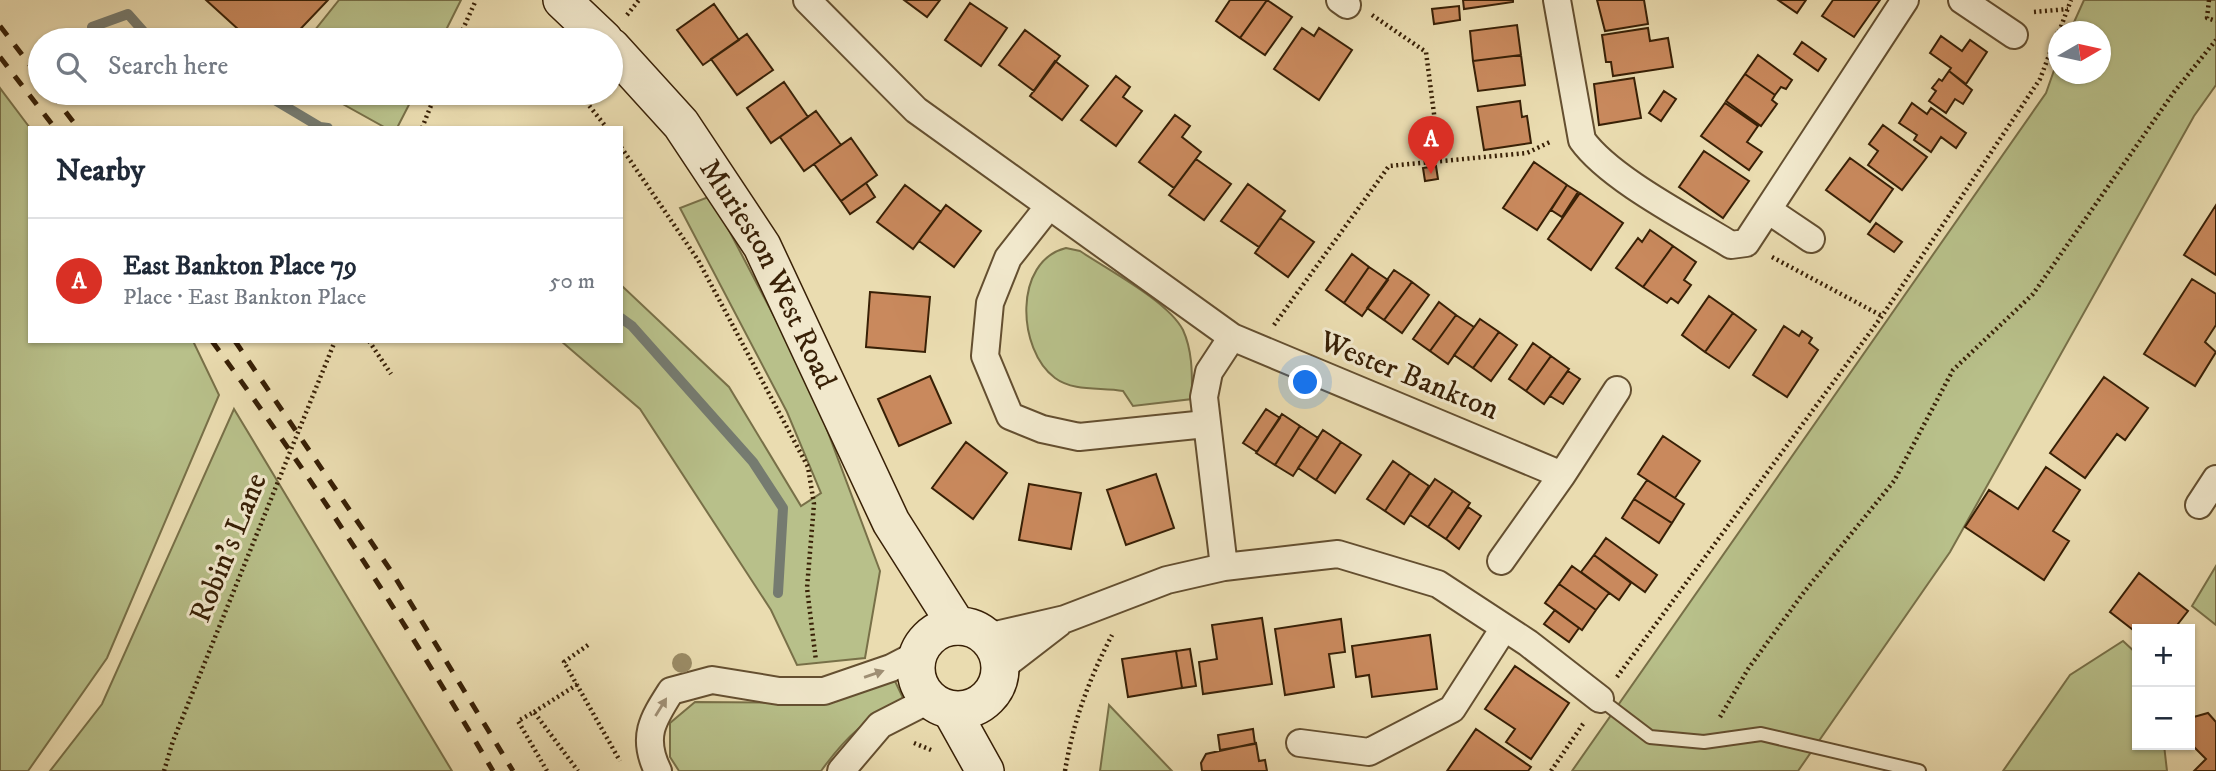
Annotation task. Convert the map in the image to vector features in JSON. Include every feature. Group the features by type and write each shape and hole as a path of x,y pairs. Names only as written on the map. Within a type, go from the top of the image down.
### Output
{"street":[{"path":"562,0 591,28"},
{"name":"Wester Bankton","path":"807,0 916,110 1244,343 1562,475"},
{"path":"1557,0 1578,130 1589,150 1629,181 1731,245 1746,243 1905,0"},
{"path":"1962,0 2014,36"},
{"name":"Murieston West Road","path":"623,60 681,124 762,246 891,522 958,645 917,678 954,705"},
{"path":"1049,206 1008,258 990,303 985,356 1010,416 1042,429 1079,437 1206,424"},
{"path":"1768,210 1811,239"},
{"path":"1224,566 1204,397 1209,372 1244,343"},
{"path":"1502,561 1617,390"},
{"path":"2199,505 2216,480"},
{"path":"658,771 654,763 650,725 671,691 712,680 779,691 824,691 958,645 1065,619 1167,580 1224,566 1338,554 1438,584 1504,628 1600,699"},
{"path":"1300,743 1370,761 1452,709 1504,628"},
{"path":"841,771 880,725 954,705 998,682 958,645"},
{"path":"954,705 985,771"},
{"path":"954,705 996,771"}],"lane":[{"path":"1600,699 1650,737 1707,741 1761,734 1919,771"}],"path":[{"path":"463,28 476,0"},
{"path":"2063,21 2071,0"},
{"path":"2209,0 2207,19 2216,22"},
{"path":"1344,3 1356,5 1426,52 1440,160"},
{"path":"1707,741 1748,670 1788,614 1894,481 1953,370 2033,294 2174,92 2216,40"},
{"path":"1551,771 1600,699 1882,316 2040,79 2048,59"},
{"path":"423,126 431,105"},
{"path":"589,105 605,126"},
{"path":"1244,343 1389,166 1527,153 1578,130"},
{"path":"623,149 698,260 808,467 814,505 807,589 818,676 824,691"},
{"path":"1746,243 1882,316"},
{"name":"Robin's Lane","path":"164,771 178,728 334,343"},
{"path":"370,343 391,374"},
{"path":"1065,771 1070,741 1087,682 1113,632 1112,599"},
{"path":"588,645 564,662 626,771"},
{"path":"547,771 518,721 578,684"},
{"path":"534,712 578,771"},
{"path":"905,741 928,747 936,754"}],"green space":[{"path":"339,0 461,0 447,28 317,28"},
{"path":"2084,0 2216,0 2216,85 2194,116 1950,552 1798,771 1572,771 2046,93 2049,84 2111,84 2111,21 2075,21"},
{"path":"0,88 28,126 28,343 194,343 219,395 107,658 28,771 0,771"},
{"path":"345,105 409,105 398,126 382,126"},
{"path":"711,196 811,387 880,571 865,658 797,665 771,610 640,409 563,343 623,343 623,287 729,387 801,506 821,493 787,412 680,208"},
{"path":"1066,248 1080,251 1121,277 1151,297 1175,319 1183,330 1189,347 1192,399 1133,406 1123,391 1071,385 1055,378 1042,365 1033,348 1028,328 1026,307 1029,287 1037,270 1049,256"},
{"path":"234,409 452,771 50,771 102,704"},
{"path":"2216,566 2216,625 2192,606"},
{"path":"2123,641 2132,649 2132,750 2165,750 2167,771 2003,771 2070,675"},
{"path":"893,677 904,700 858,730 821,771 679,771 670,757 670,723 695,702 815,703"},
{"path":"1109,705 1172,771 1100,771"}],"building":[{"path":"206,0 328,0 301,28 237,28"},
{"path":"904,0 940,0 927,17"},
{"path":"1230,0 1267,0 1240,38 1216,21"},
{"path":"1267,0 1292,17 1265,55 1240,38"},
{"path":"1463,0 1513,0 1513,2 1464,9"},
{"path":"1597,0 1644,0 1648,24 1605,31"},
{"path":"1778,0 1806,0 1797,13"},
{"path":"1833,0 1880,0 1854,37 1822,16"},
{"path":"970,3 1007,28 981,66 945,40"},
{"path":"714,4 739,40 703,65 677,30"},
{"path":"1459,6 1460,20 1434,24 1432,9"},
{"path":"1517,25 1521,55 1473,61 1470,31"},
{"path":"1302,28 1314,36 1319,28 1352,50 1319,100 1274,69"},
{"path":"1648,28 1650,41 1668,38 1673,67 1613,76 1611,62 1606,62 1602,35"},
{"path":"1025,30 1060,56 1034,91 999,65"},
{"path":"747,34 773,70 737,95 711,59"},
{"path":"1941,36 1962,51 1970,40 1987,52 1966,84 1949,71 1951,68 1930,53"},
{"path":"1802,42 1826,59 1818,71 1794,54"},
{"path":"1521,55 1525,85 1478,91 1473,61"},
{"path":"1758,55 1792,80 1786,89 1781,87 1775,95 1745,74"},
{"path":"1055,61 1088,86 1062,120 1030,96"},
{"path":"1949,71 1972,90 1963,104 1955,99 1946,113 1929,101 1936,91 1932,88 1939,79 1942,81"},
{"path":"1745,74 1775,95 1772,100 1777,104 1761,126 1726,101"},
{"path":"1116,76 1130,87 1123,97 1142,111 1116,146 1081,120"},
{"path":"1634,78 1641,118 1599,125 1594,84"},
{"path":"784,82 808,117 771,143 747,108"},
{"path":"1664,91 1676,99 1661,121 1649,113"},
{"path":"1520,101 1522,117 1527,116 1531,143 1484,150 1477,107"},
{"path":"1725,103 1758,126 1747,142 1762,152 1749,170 1701,136"},
{"path":"1912,103 1927,114 1931,108 1966,133 1956,148 1941,137 1931,152 1914,140 1917,135 1899,123"},
{"path":"816,111 841,145 804,171 780,137"},
{"path":"1175,115 1190,126 1182,137 1201,152 1174,188 1139,162"},
{"path":"1883,125 1927,157 1902,190 1868,165 1878,151 1869,144"},
{"path":"851,138 877,175 841,201 814,164"},
{"path":"1704,151 1749,181 1723,218 1679,187"},
{"path":"1850,158 1893,189 1870,222 1826,190"},
{"path":"1196,159 1231,184 1204,220 1169,195"},
{"path":"1534,162 1567,185 1537,230 1503,208"},
{"path":"1436,166 1438,179 1425,181 1423,168"},
{"path":"866,183 875,197 850,214 841,201"},
{"path":"1248,184 1285,211 1259,247 1221,221"},
{"path":"905,185 941,212 913,249 877,222"},
{"path":"1567,185 1578,192 1562,217 1551,210"},
{"path":"1580,193 1623,223 1591,270 1548,239"},
{"path":"946,205 981,231 954,267 919,241"},
{"path":"2216,205 2216,275 2184,255"},
{"path":"1280,218 1314,242 1288,277 1255,253"},
{"path":"1876,223 1902,242 1894,252 1868,234"},
{"path":"1650,230 1673,246 1643,287 1616,268 1638,238 1642,242"},
{"path":"1673,246 1696,262 1684,280 1691,285 1678,303 1671,298 1667,303 1643,287"},
{"path":"1352,254 1369,267 1344,303 1326,290"},
{"path":"1369,267 1388,280 1362,316 1344,303"},
{"path":"1394,270 1412,282 1384,320 1367,308"},
{"path":"2192,279 2216,294 2216,325 2205,342 2216,352 2195,386 2144,354"},
{"path":"1412,282 1429,295 1402,333 1384,320"},
{"path":"870,292 930,297 925,352 866,347"},
{"path":"1709,296 1733,313 1705,352 1682,335"},
{"path":"1439,302 1456,315 1430,351 1413,339"},
{"path":"1733,313 1756,330 1729,368 1705,352"},
{"path":"1456,315 1474,327 1448,364 1430,351"},
{"path":"1480,319 1499,332 1473,368 1454,355"},
{"path":"1784,326 1799,336 1802,331 1812,338 1809,343 1818,350 1787,397 1753,375"},
{"path":"1499,332 1517,345 1491,381 1473,368"},
{"path":"1533,343 1551,356 1526,391 1509,379"},
{"path":"1551,356 1569,369 1544,404 1526,391"},
{"path":"1568,371 1580,379 1563,404 1550,396"},
{"path":"930,376 951,423 899,446 878,399"},
{"path":"2104,377 2148,408 2125,440 2117,434 2085,478 2050,453"},
{"path":"1266,409 1280,418 1257,452 1243,443"},
{"path":"1282,414 1300,426 1275,465 1256,453"},
{"path":"1300,426 1318,438 1293,476 1275,465"},
{"path":"1323,430 1341,442 1316,480 1298,468"},
{"path":"1663,436 1700,461 1675,498 1638,474"},
{"path":"966,442 1007,473 973,519 932,488"},
{"path":"1341,442 1361,455 1335,493 1316,480"},
{"path":"1393,461 1410,473 1385,511 1367,499"},
{"path":"2046,467 2080,490 2053,531 2069,541 2044,580 1965,527 1989,490 2018,509"},
{"path":"1410,473 1429,486 1404,524 1385,511"},
{"path":"1156,474 1174,528 1126,545 1107,490"},
{"path":"1435,479 1453,491 1428,527 1410,515"},
{"path":"1647,480 1684,504 1672,523 1634,499"},
{"path":"1029,484 1081,493 1071,549 1019,540"},
{"path":"1453,491 1470,503 1446,539 1428,527"},
{"path":"1634,499 1672,523 1659,543 1622,518"},
{"path":"1468,507 1481,516 1459,549 1446,539"},
{"path":"1606,538 1657,575 1645,592 1594,555"},
{"path":"1594,555 1631,583 1619,600 1581,572"},
{"path":"1572,566 1609,593 1596,610 1559,584"},
{"path":"2139,573 2188,611 2178,624 2132,624 2132,629 2110,612"},
{"path":"1559,584 1596,610 1582,630 1545,603"},
{"path":"1555,610 1579,628 1569,642 1544,624"},
{"path":"1262,618 1272,684 1203,694 1199,662 1217,659 1212,625"},
{"path":"1341,619 1345,652 1329,654 1334,687 1285,695 1275,629"},
{"path":"1430,635 1437,689 1372,697 1369,675 1356,677 1352,646"},
{"path":"1190,649 1196,686 1182,688 1176,651"},
{"path":"1176,651 1182,688 1128,697 1122,659"},
{"path":"1515,666 1569,703 1531,759 1506,742 1515,729 1485,709"},
{"path":"2208,713 2216,722 2216,771 2194,771 2206,759 2195,748 2195,717"},
{"path":"1253,729 1255,744 1220,750 1218,735"},
{"path":"1476,729 1531,767 1528,771 1447,771"},
{"path":"1256,743 1259,761 1265,760 1267,771 1202,771 1201,763 1206,754"}],"waterway":[{"path":"92,27 128,14 140,28"},
{"path":"283,105 318,126"},
{"path":"623,319 632,326 753,462 783,508 778,593"}],"railway":[{"path":"0,26 28,62"},
{"path":"0,57 28,93"},
{"path":"37,105 53,126"},
{"path":"60,105 76,126"},
{"path":"213,343 358,552 493,771"},
{"path":"236,343 393,574 513,771"}],"place":[{"name":"East Bankton Place 79","path":"1431,174"}]}
